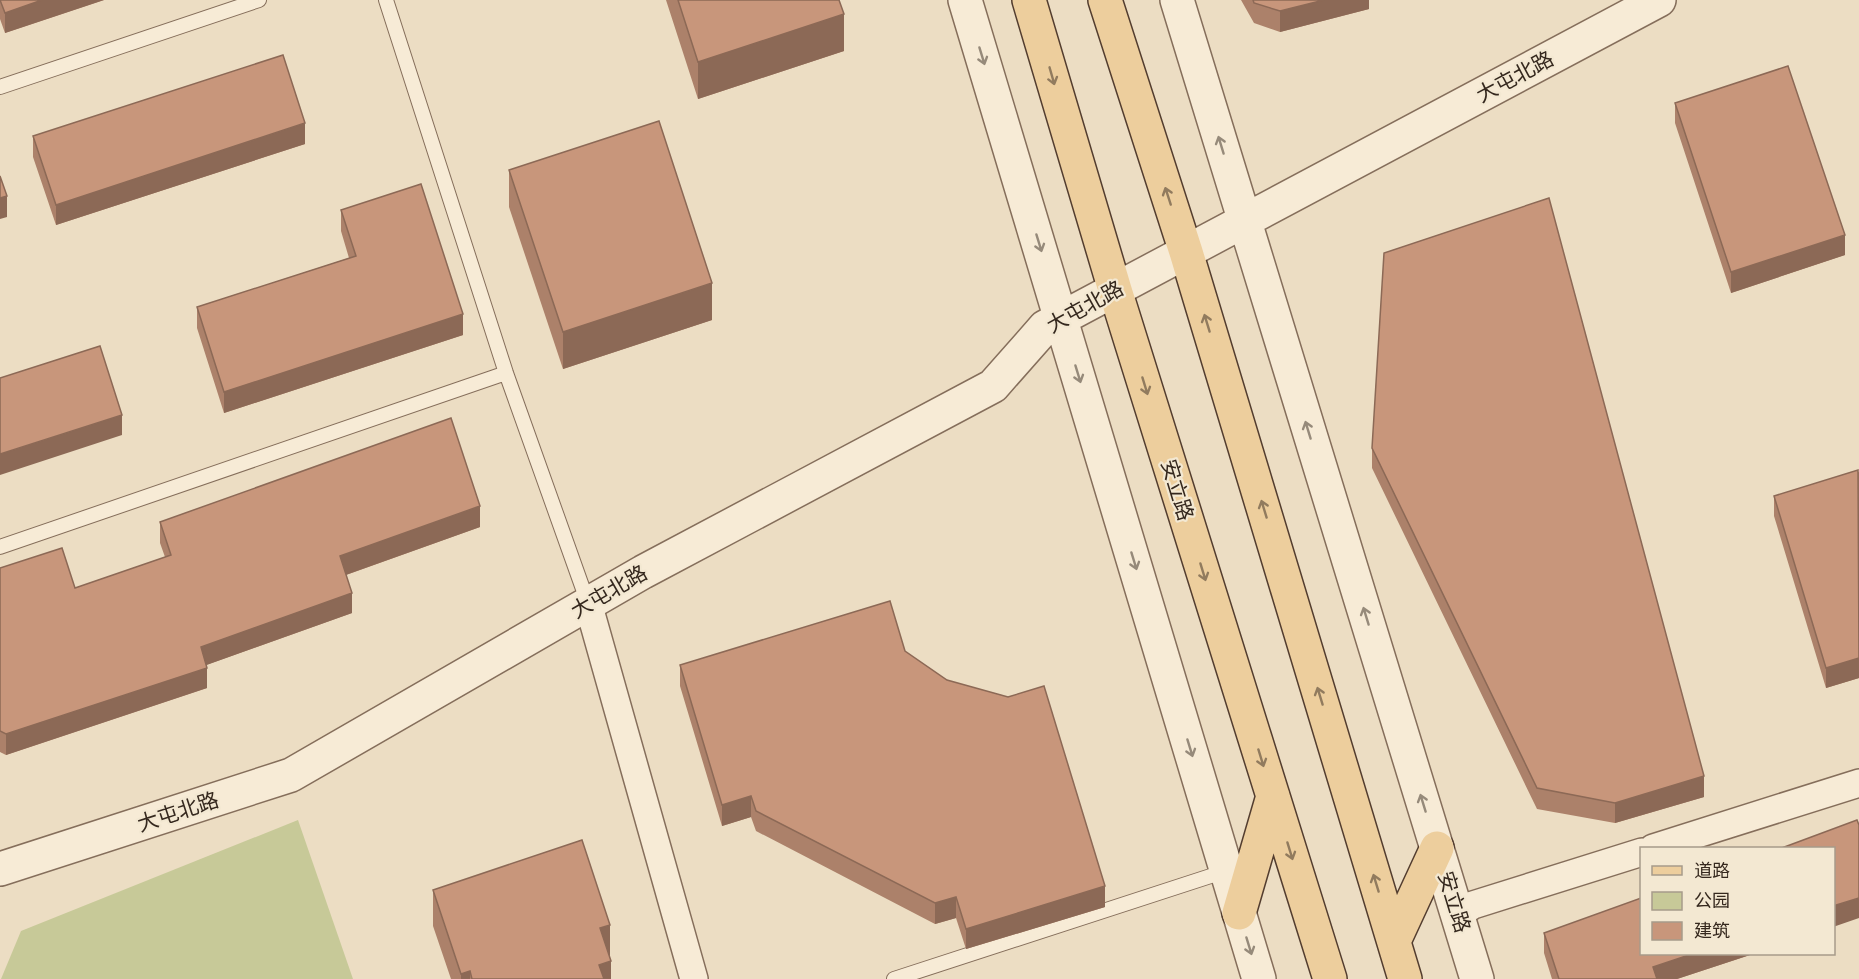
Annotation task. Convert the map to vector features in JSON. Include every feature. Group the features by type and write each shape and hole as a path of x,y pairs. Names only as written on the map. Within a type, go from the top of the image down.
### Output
{"main road":[{"name":"安立路","path":"1029,0 1115,290 1330,979"},
{"path":"1105,0 1186,252 1405,979"},
{"path":"1239,913 1273,796"},
{"path":"1394,941 1437,848"}],"street":[{"path":"965,0 1259,979"},
{"name":"安立路","path":"1177,0 1477,979"},
{"name":"大屯北路","path":"0,869 291,775 588,603 993,386 1045,327 1659,0"},
{"path":"588,603 694,979"},
{"path":"1659,847 1859,783"},
{"path":"1457,915 1473,906 1640,852"}],"lane":[{"path":"0,87 259,0"},
{"path":"386,0 506,373 588,603"},
{"path":"0,546 506,373"},
{"path":"894,979 1226,871"}],"green space":[{"path":"298,820 353,979 1,979 21,931"}],"building":[{"path":"0,0 42,0 5,13"},
{"path":"678,0 839,0 844,14 698,62"},
{"path":"1253,0 1324,0 1280,11 1254,3"},
{"path":"283,55 305,123 56,205 33,136"},
{"path":"1788,66 1845,235 1731,272 1675,103"},
{"path":"659,121 712,283 563,332 509,170"},
{"path":"0,176 7,196 0,198"},
{"path":"421,184 463,314 224,392 197,307 356,256 341,210"},
{"path":"1549,198 1704,776 1615,803 1537,788 1372,448 1384,253"},
{"path":"100,346 122,415 0,454 0,378"},
{"path":"451,418 480,506 340,556 352,593 201,647 207,668 6,734 0,731 0,568 62,548 75,588 171,555 160,522"},
{"path":"1858,470 1859,658 1826,668 1774,496"},
{"path":"890,601 905,651 947,680 1008,697 1044,686 1105,886 966,929 956,897 935,903 756,811 751,796 722,805 680,665"},
{"path":"1857,820 1859,825 1859,898 1835,905 1835,847 1784,847"},
{"path":"582,840 610,925 600,928 611,961 599,965 604,979 472,979 470,971 461,974 433,890"},
{"path":"1640,898 1640,955 1689,955 1653,967 1657,979 1559,979 1544,933"}]}
